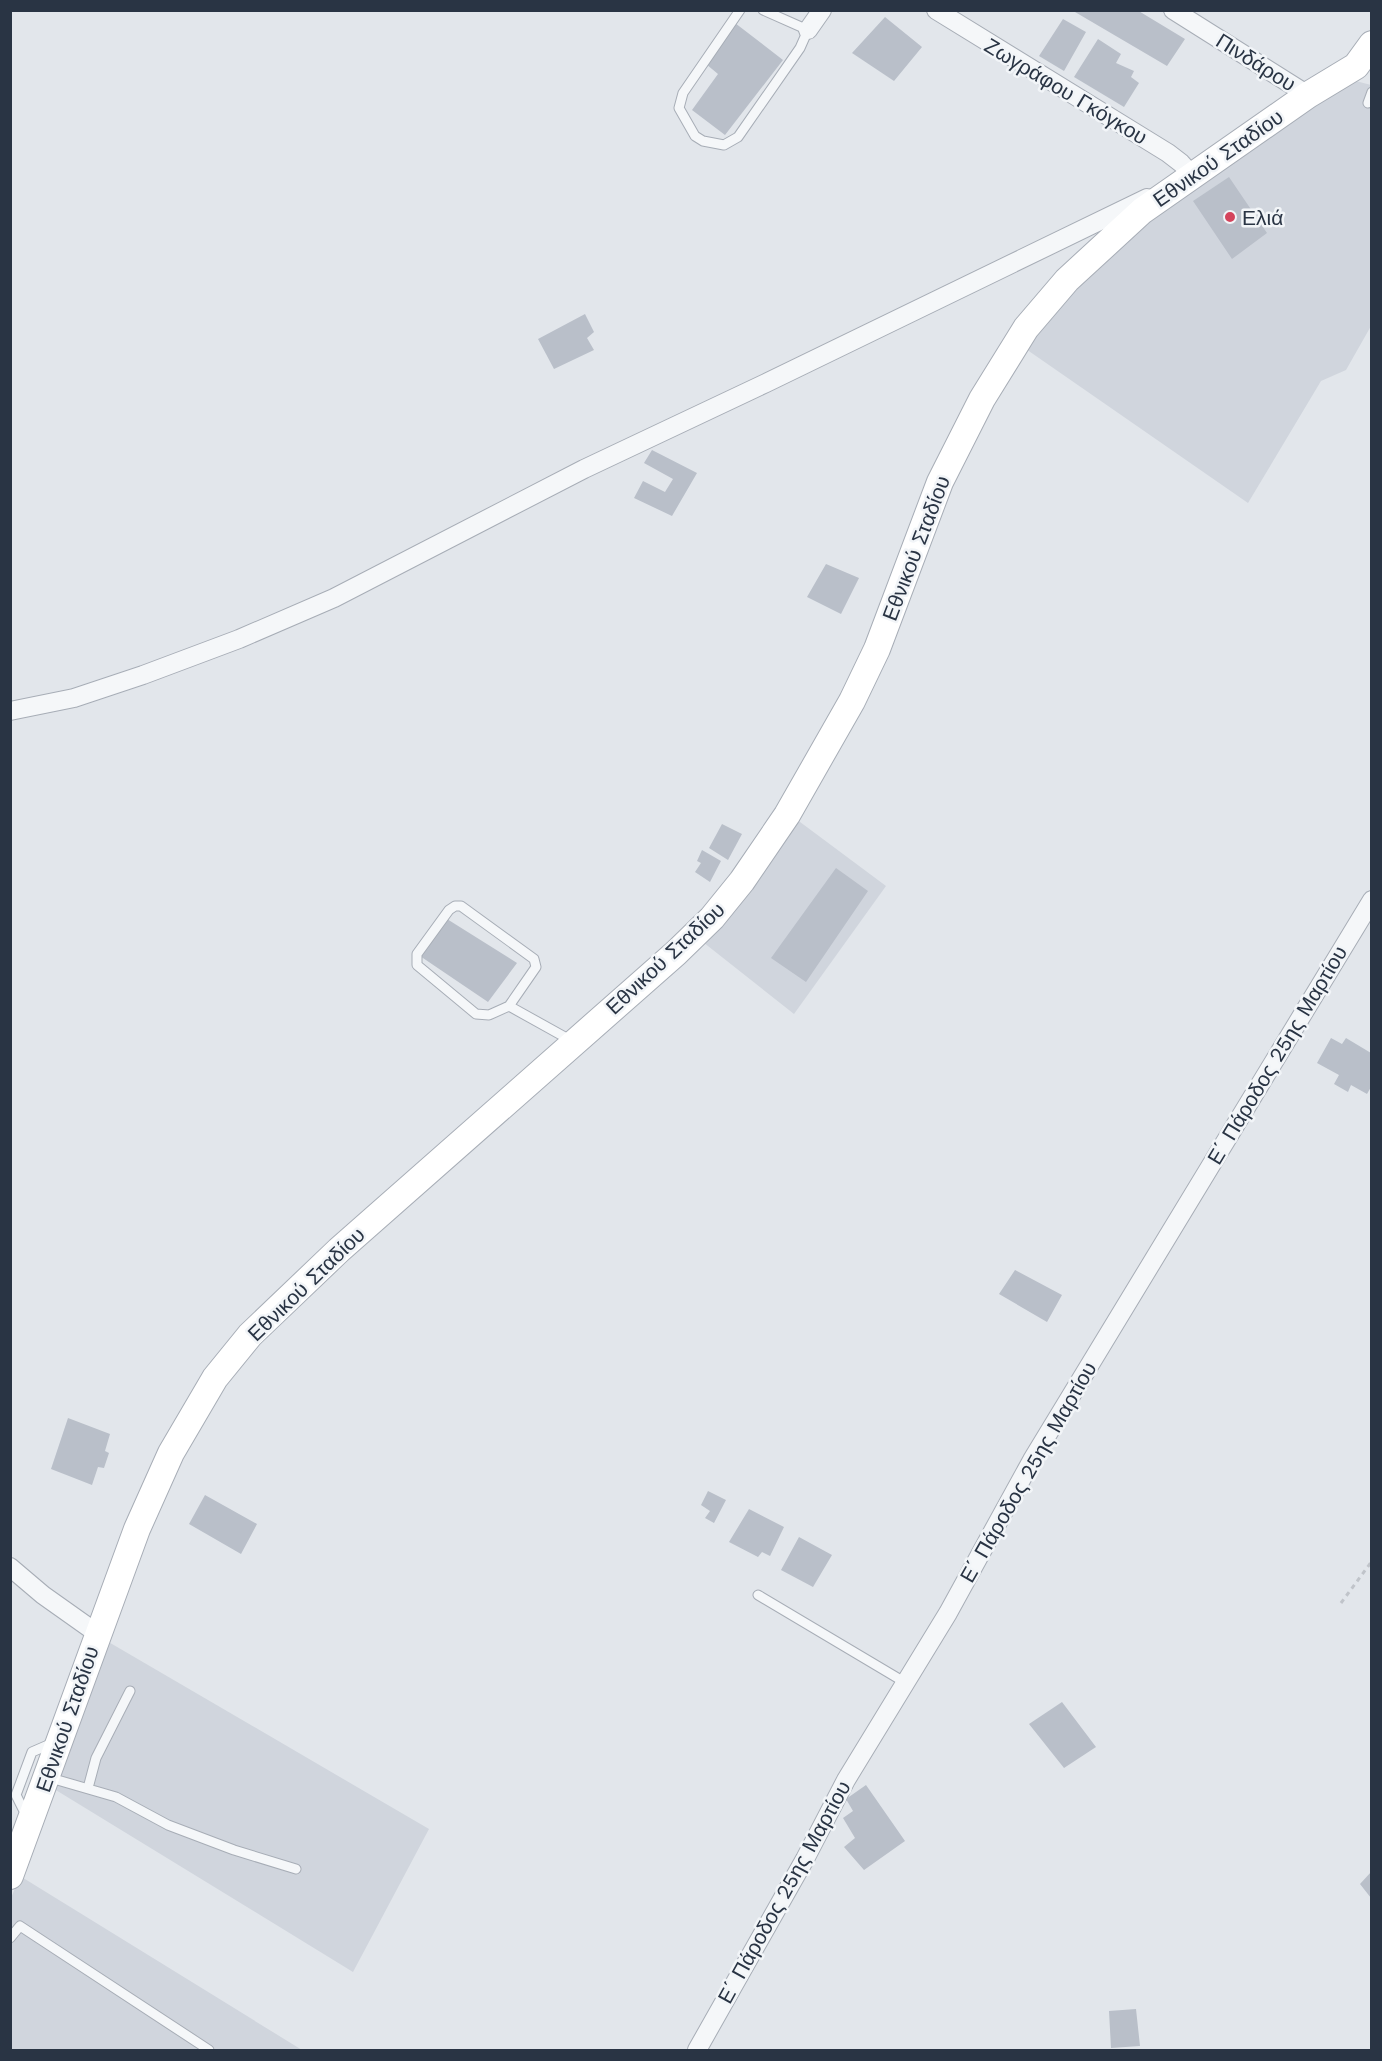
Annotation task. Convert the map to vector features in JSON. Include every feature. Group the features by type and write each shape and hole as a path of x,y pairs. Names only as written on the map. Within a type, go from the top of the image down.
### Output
{"street":[{"path":"807,30 822,10"},
{"name":"Ζωγράφου Γκόγκου","path":"936,10 1168,153 1181,163 1187,178"},
{"name":"Πινδάρου","path":"1173,10 1308,94"},
{"path":"1364,68 1371,44"},
{"name":"Εθνικού Σταδίου","path":"10,1876 137,1529 171,1453 215,1378 250,1335 339,1250 676,953 712,918 742,881 787,815 852,701 877,649 940,483 962,436 1004,361 1026,328 1067,280 1142,211 1187,178 1243,145 1308,94 1364,68"},
{"path":"10,711 74,698 143,675 239,639 334,598 584,469 1187,178"},
{"name":"Ε΄ Πάροδος 25ης Μαρτίου","path":"696,2050 805,1859 846,1780 948,1613 1032,1460 1371,900"},
{"path":"10,1567 43,1595 98,1634"}],"lane":[{"path":"740,10 680,100 679,108 695,136 703,141 724,145 738,137 800,48 807,30 763,10"},
{"path":"1368,103 1371,92"},
{"path":"455,906 461,906 534,958 536,967 509,1006 489,1015 476,1014 417,965 417,954 449,910 455,906"},
{"path":"509,1006 574,1042"},
{"path":"758,1595 906,1683"},
{"path":"88,1788 96,1758 130,1691"},
{"path":"23,1809 16,1795 32,1752 60,1739"},
{"path":"47,1777 116,1797 168,1825 234,1850 296,1869"},
{"path":"10,1938 20,1926 209,2050"}],"path":[{"path":"1341,1603 1371,1561"}],"shaded area":[{"path":"1352,80 1371,85 1371,326 1346,370 1321,381 1248,503 1023,347 1144,214"},
{"path":"792,816 886,886 794,1014 694,935"},
{"path":"100,1637 429,1829 353,1972 46,1784"},
{"path":"20,1876 302,2050 11,2050 11,1898"}],"building":[{"path":"1076,10 1137,10 1185,39 1167,66 1075,12"},
{"path":"885,17 922,47 894,81 852,53"},
{"path":"1063,19 1086,32 1064,71 1039,56"},
{"path":"735,23 783,60 725,135 692,110 718,74 706,64"},
{"path":"1098,39 1121,54 1116,63 1134,71 1131,77 1139,83 1124,107 1074,77"},
{"name":"Ελιά","path":"1229,177 1267,233 1232,259 1193,201"},
{"path":"585,314 594,332 587,338 594,350 554,369 538,339"},
{"path":"652,450 697,473 672,516 634,498 643,481 665,492 673,479 644,463"},
{"path":"826,564 859,578 841,614 807,597"},
{"path":"722,824 742,834 728,860 709,848"},
{"path":"702,850 721,861 710,882 695,872 701,863 697,861"},
{"path":"836,868 868,891 806,982 771,958"},
{"path":"447,919 517,963 488,1002 420,956"},
{"path":"1331,1038 1342,1044 1346,1038 1371,1053 1371,1087 1367,1094 1351,1085 1348,1092 1334,1084 1339,1075 1317,1063"},
{"path":"1015,1270 1062,1295 1047,1322 999,1294"},
{"path":"68,1418 110,1434 105,1451 109,1453 104,1468 98,1467 92,1485 51,1469"},
{"path":"708,1491 726,1500 714,1523 705,1518 710,1511 701,1505"},
{"path":"205,1495 257,1524 241,1554 189,1524"},
{"path":"749,1509 784,1527 770,1556 762,1552 758,1557 729,1542"},
{"path":"799,1537 832,1555 813,1587 781,1570"},
{"path":"1062,1702 1096,1747 1064,1768 1029,1724"},
{"path":"866,1785 905,1841 864,1870 844,1847 855,1838 843,1818 853,1811 846,1799"},
{"path":"1371,1872 1371,1898 1360,1884"},
{"path":"1136,2009 1140,2046 1111,2048 1109,2011"}],"place":[{"name":"Ελιά","path":"1230,217"}]}
